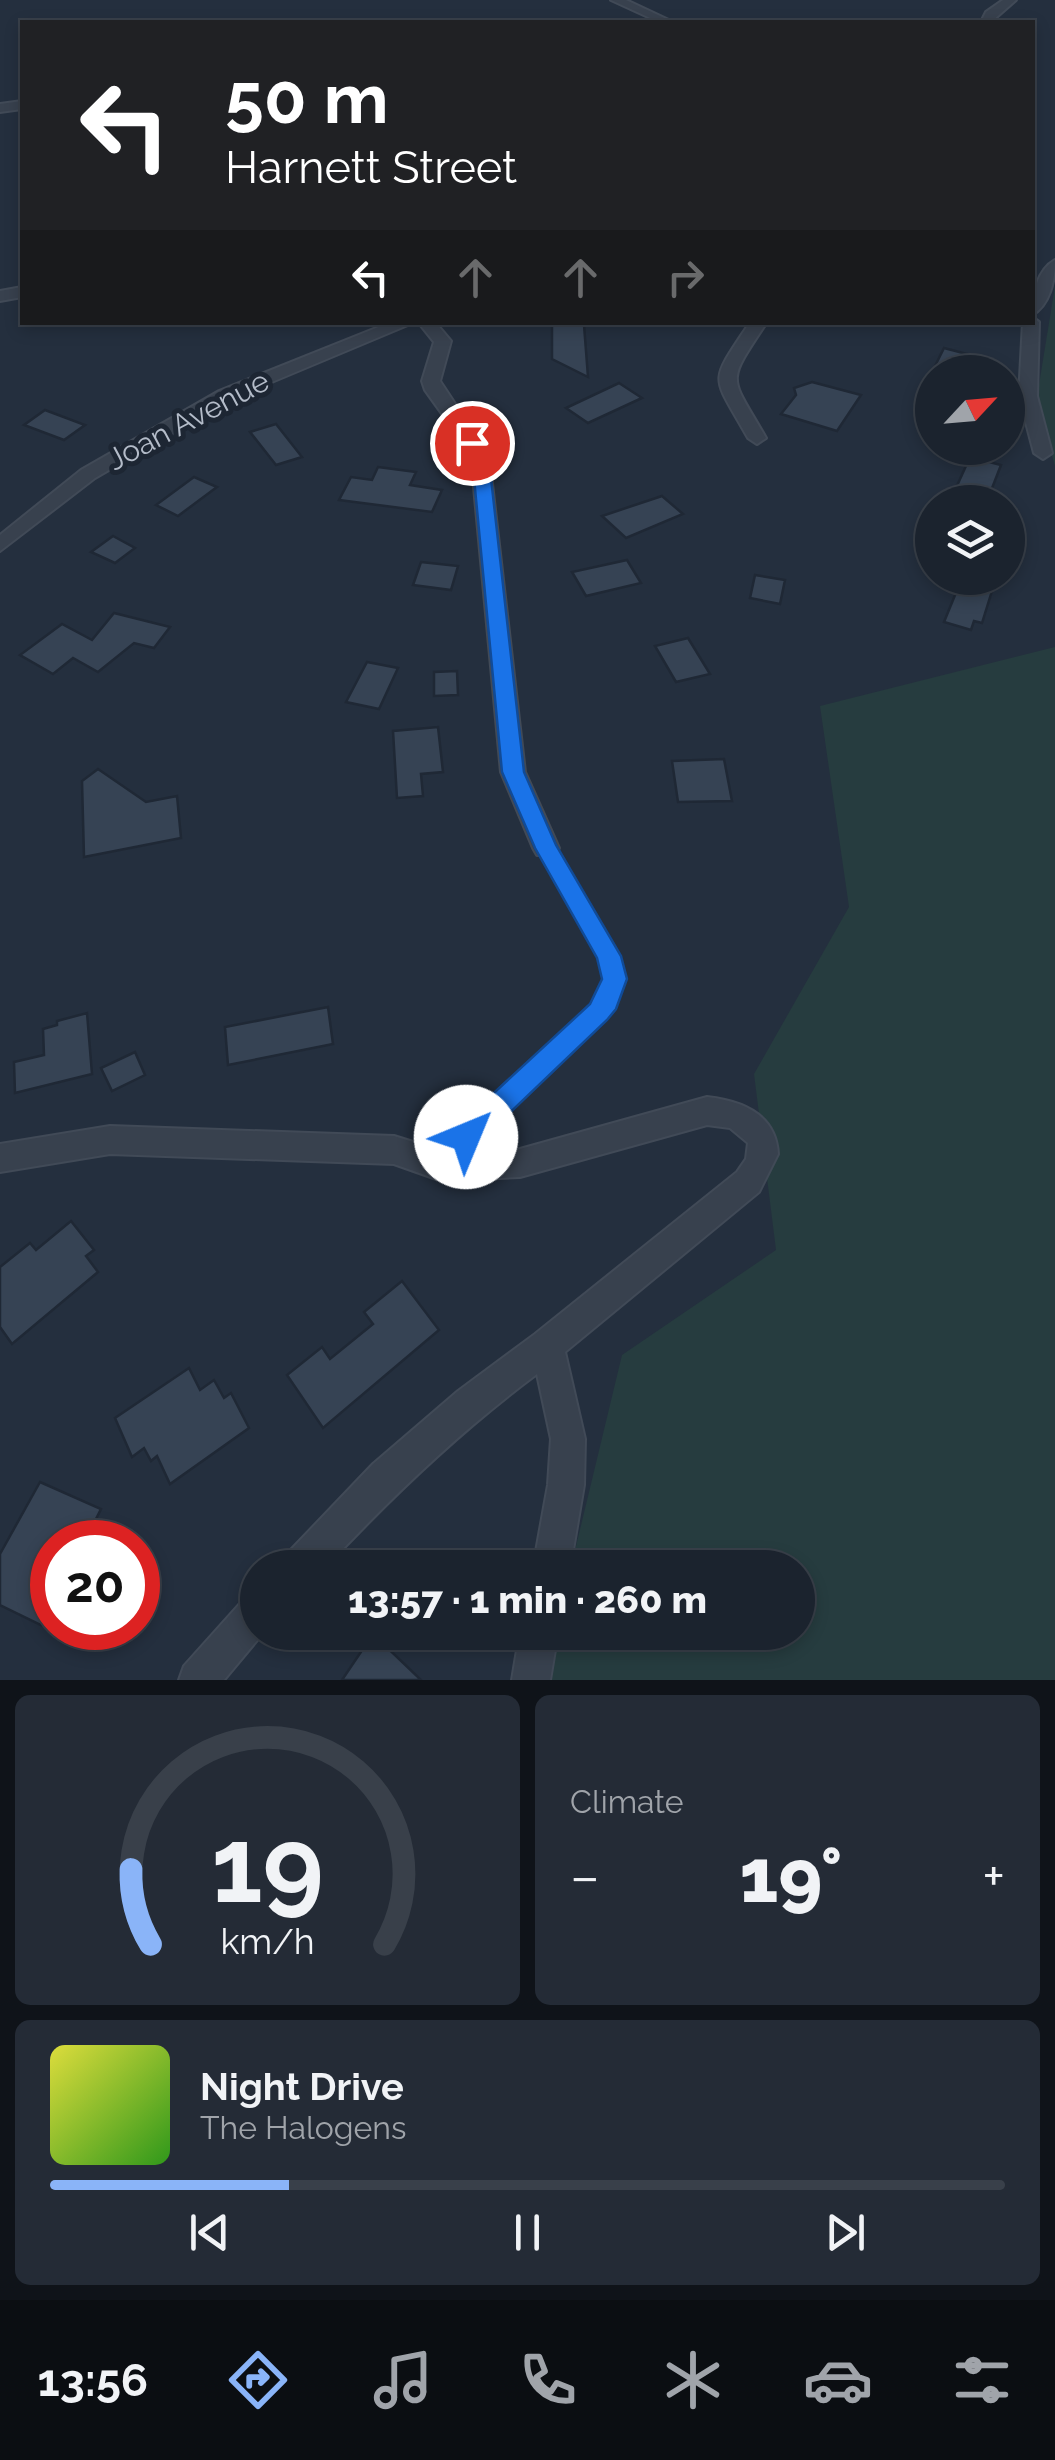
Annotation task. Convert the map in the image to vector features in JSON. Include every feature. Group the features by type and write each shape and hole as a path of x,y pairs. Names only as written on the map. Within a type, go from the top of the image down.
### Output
{"street":[{"path":"617,0 662,20"},
{"path":"988,20 1010,0"},
{"path":"1035,304 1055,266"},
{"name":"Joan Avenue","path":"0,545 88,474 210,404 258,380 401,325"},
{"path":"429,325 443,338 431,381 434,390 472,443 480,466 513,772 546,848"},
{"path":"757,325 724,381 757,438"},
{"path":"1031,325 1028,396 1043,453"},
{"path":"0,1158 110,1140 375,1148 442,1166 492,1166 533,1161 707,1111 736,1113 757,1131 763,1154 748,1182 547,1346 470,1403 386,1476 316,1550"},
{"path":"547,1346 564,1415 568,1450 554,1550"},
{"path":"198,1680 240,1632"},
{"path":"531,1680 537,1650"}],"lane":[{"path":"442,1166 449,1152 598,1012 613,990 608,956 546,848"}],"green space":[{"path":"1055,286 1055,466 1036,403"},
{"path":"1055,647 1055,1680 544,1680 551,1650 815,1650 815,1550 575,1550 622,1355 776,1250 754,1074 849,907 820,706"}],"building":[{"path":"552,325 584,325 588,377 552,359"},
{"path":"944,348 967,354 966,355 940,355"},
{"path":"812,382 861,395 837,431 781,414 796,395 794,388"},
{"path":"619,383 642,398 588,423 566,408"},
{"path":"45,410 85,425 64,440 24,425"},
{"path":"276,424 302,457 276,465 250,432"},
{"path":"966,465 1001,465 993,485 957,485"},
{"path":"378,467 416,472 410,485 442,490 432,512 339,500 351,477 372,480"},
{"path":"194,477 217,487 178,516 156,505"},
{"path":"662,496 683,514 626,538 602,516"},
{"path":"113,536 135,548 115,563 91,552"},
{"path":"627,560 641,583 586,596 572,572"},
{"path":"421,562 458,566 451,590 413,585"},
{"path":"755,575 785,580 780,604 750,598"},
{"path":"955,595 991,595 982,623 974,621 971,630 944,622"},
{"path":"114,613 170,627 154,648 134,643 98,672 73,658 53,674 20,655 62,624 92,640"},
{"path":"688,638 710,674 676,682 655,646"},
{"path":"367,662 398,668 379,709 346,702"},
{"path":"457,671 458,695 434,696 434,672"},
{"path":"438,727 443,772 421,774 423,796 397,798 393,731"},
{"path":"724,759 732,801 678,802 672,761"},
{"path":"98,769 146,802 177,796 181,838 84,857 82,781"},
{"path":"328,1007 333,1044 228,1065 225,1027"},
{"path":"87,1013 92,1074 15,1093 14,1062 44,1055 43,1029"},
{"path":"135,1052 145,1075 112,1091 101,1068"},
{"path":"71,1221 94,1250 86,1256 98,1272 12,1344 0,1327 0,1267 30,1243 36,1250"},
{"path":"402,1281 439,1330 323,1428 287,1375 322,1347 330,1359 373,1324 364,1312"},
{"path":"189,1368 200,1390 214,1380 224,1398 231,1393 249,1428 170,1484 157,1456 151,1461 144,1448 132,1457 115,1418"},
{"path":"40,1482 101,1509 96,1520 30,1520 30,1620 0,1605 0,1554"},
{"path":"362,1650 390,1650 421,1680 342,1680"}],"route":[{"path":"466,1137 526,1076 598,1012 608,1001 614,979 608,956 546,848 513,772 482,478 472,443"}]}
